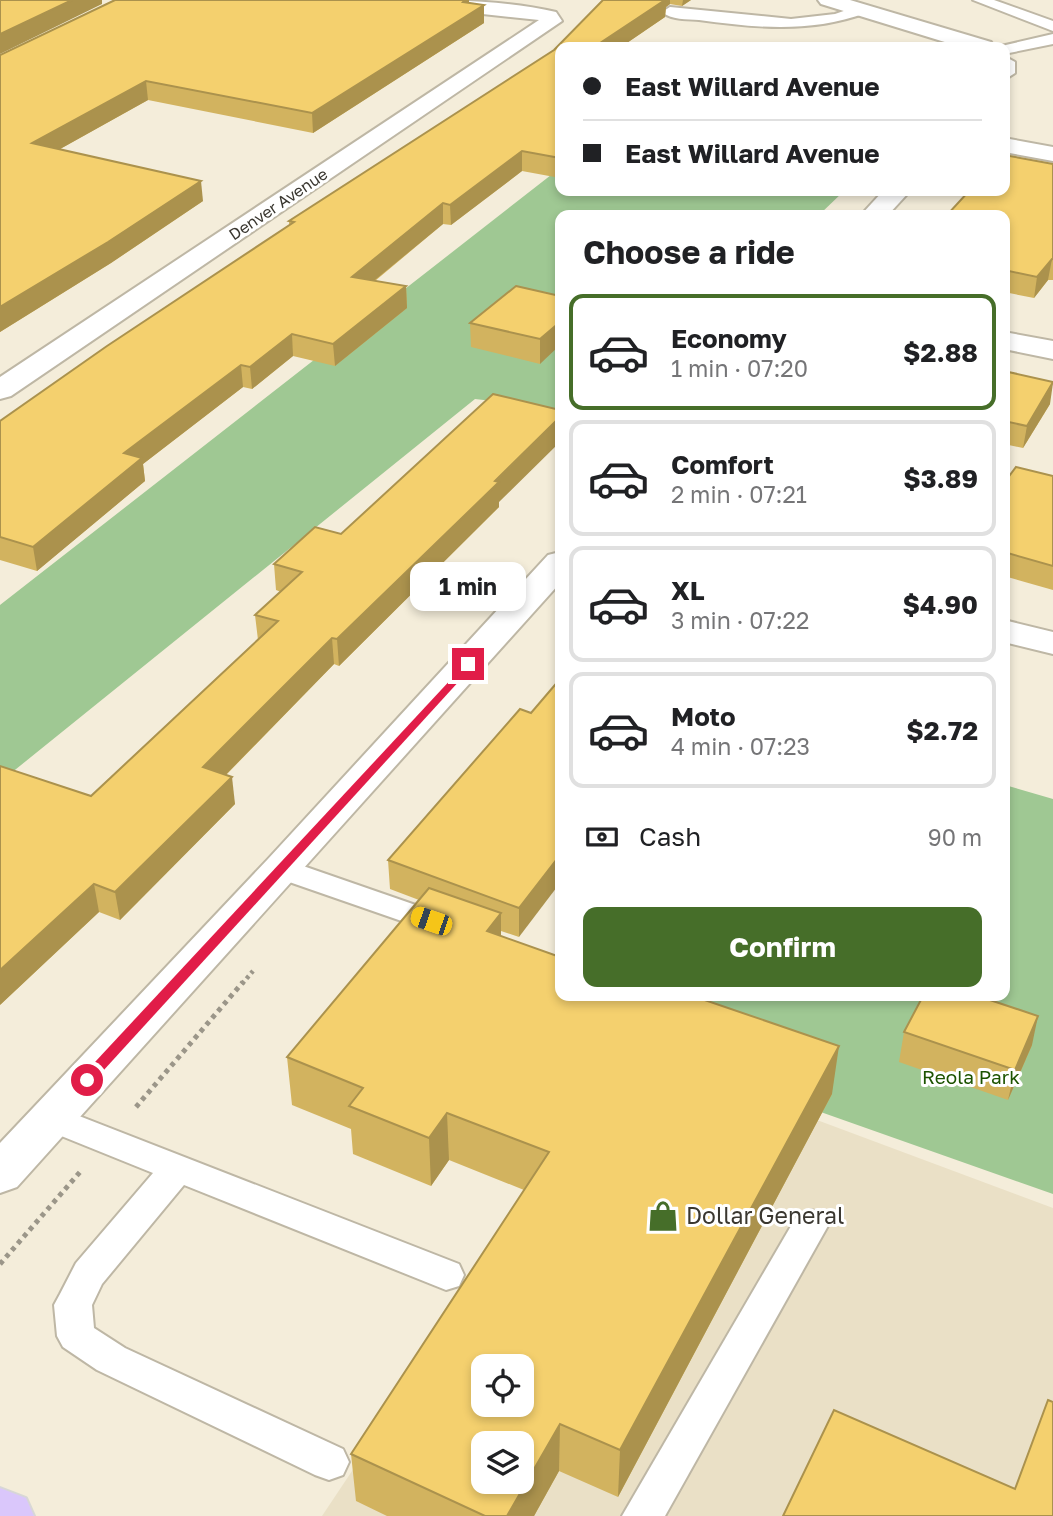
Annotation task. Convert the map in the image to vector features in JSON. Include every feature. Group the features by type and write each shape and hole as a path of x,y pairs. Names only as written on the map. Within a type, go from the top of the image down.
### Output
{"main road":[{"path":"0,1513 6,1516"}],"street":[{"name":"Denver Avenue","path":"0,390 552,21 549,16 409,0"},
{"path":"828,0 966,42"},
{"path":"1010,146 1053,154"},
{"path":"879,210 892,196"},
{"path":"1010,341 1053,350"},
{"path":"0,1174 283,869 555,568"},
{"path":"1010,632 1053,643"}],"lane":[{"path":"980,0 1053,26"},
{"path":"670,12 802,26 832,22 861,10"},
{"path":"1010,48 1053,39"},
{"path":"283,869 470,934"},
{"path":"51,1118 446,1275"},
{"path":"179,1167 89,1274 73,1305 76,1336 111,1359 329,1462"},
{"path":"643,1516 811,1224"}],"shaded area":[{"path":"632,1051 1053,1208 1053,1516 322,1516"}],"green space":[{"path":"555,172 555,196 839,196 824,210 555,210 555,408 475,399 0,782 0,605"},
{"name":"Reola Park","path":"1010,786 1053,799 1053,1194 662,1056 695,1001 1010,1001"}],"building":[{"path":"0,0 72,0 0,34"},
{"path":"115,0 465,0 463,2 484,5 312,113 146,81 32,143 201,181 108,242 0,307 0,55"},
{"path":"603,0 665,0 602,42 562,42"},
{"path":"554,50 555,157 522,151 450,205 443,203 352,277 406,286 333,344 292,334 250,367 241,365 124,453 142,458 33,547 0,537 0,421 107,346 294,222 289,221"},
{"path":"1010,156 1053,164 1053,259 1037,277 1010,271 1010,210 952,210 964,196 1010,196"},
{"path":"516,286 555,295 555,326 540,339 470,323"},
{"path":"1010,372 1053,382 1027,426 1010,422"},
{"path":"493,394 555,409 555,422 495,481 499,482 337,639 332,638 203,767 232,777 115,892 94,884 0,970 0,766 91,796 278,621 255,615 302,572 274,564 315,527 341,534"},
{"path":"1016,467 1053,476 1053,566 1010,554 1010,475"},
{"path":"555,685 555,861 519,908 388,860 520,709 531,713"},
{"path":"429,888 501,913 487,931 555,955 555,1001 708,1001 839,1046 620,1450 560,1424 534,1469 534,1431 471,1431 471,1494 520,1494 507,1516 485,1516 351,1454 549,1152 447,1113 429,1138 349,1106 363,1088 287,1057"},
{"path":"920,1001 993,1001 1038,1016 1015,1070 904,1032"},
{"path":"1048,1400 1053,1402 1053,1516 783,1516 834,1410 1015,1489"}],"place":[{"name":"Dollar General","path":"663,1216"}],"route":[{"path":"87,1080 468,664"}]}
